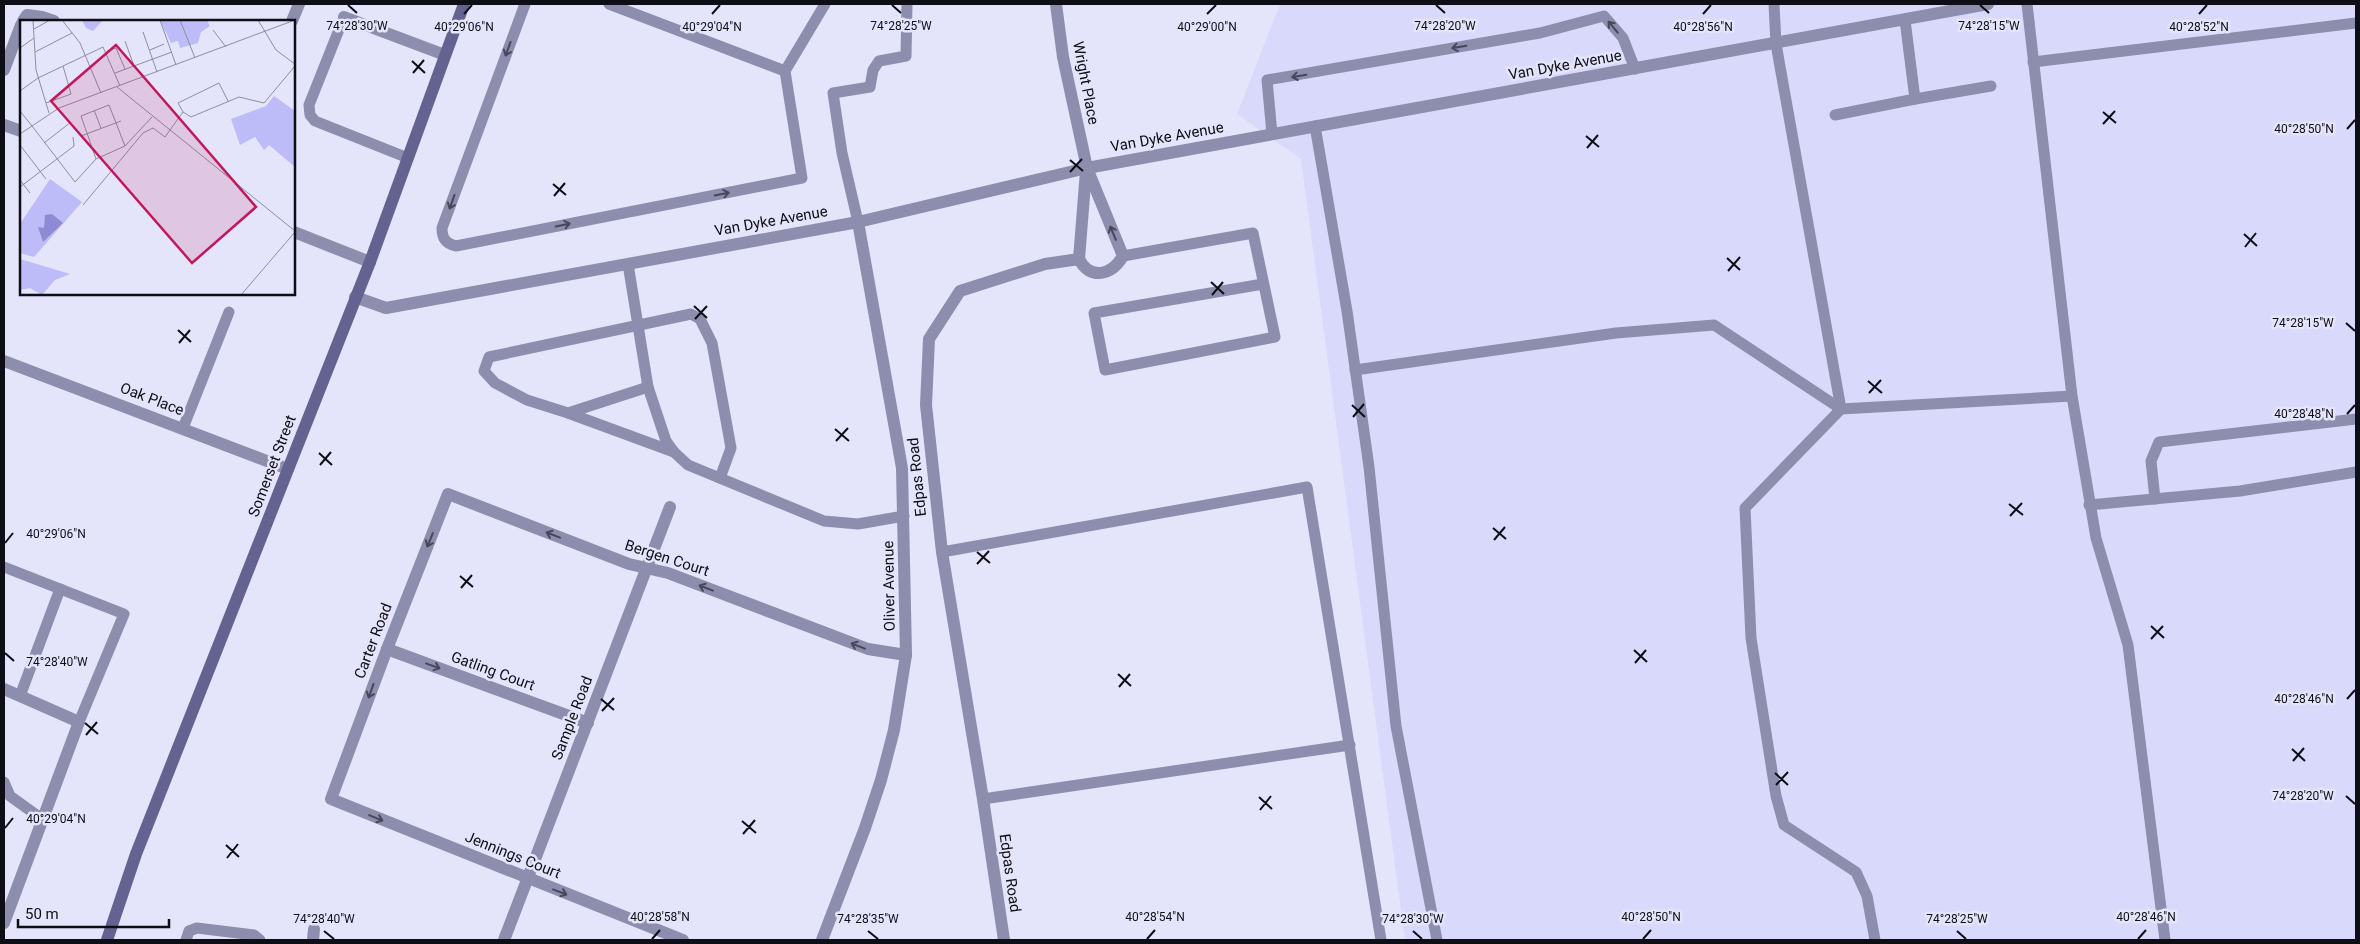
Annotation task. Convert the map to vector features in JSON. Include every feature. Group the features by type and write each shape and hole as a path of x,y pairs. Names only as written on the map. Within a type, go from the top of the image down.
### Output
{"main road":[{"name":"Somerset Street","path":"107,940 136,854 370,262 464,4"}],"street":[{"path":"292,20 298,4"},
{"name":"Wright Place","path":"1056,4 1063,57 1087,168"},
{"name":"Van Dyke Avenue","path":"355,297 386,308 858,222 1087,168 1776,44 1905,20 1960,6 1988,4"},
{"path":"24,20 27,15 51,20"},
{"path":"344,17 445,55"},
{"path":"4,70 20,27"},
{"path":"4,124 20,131"},
{"path":"1087,168 1123,256 1116,267 1104,274 1095,274 1087,270 1079,259 1087,168"},
{"name":"Oliver Avenue","path":"822,940 865,828 881,780 894,730 906,655 902,468 858,222"},
{"path":"295,232 370,262"},
{"name":"Edpas Road","path":"1004,940 983,799 942,552 926,405 929,339 960,291 1045,264 1079,259"},
{"name":"Oak Place","path":"4,361 288,469"},
{"name":"Bergen Court","path":"448,494 629,564 668,573 868,649 906,655"},
{"name":"Carter Road","path":"331,799 448,494"},
{"name":"Sample Road","path":"504,940 670,507"},
{"name":"Gatling Court","path":"387,649 588,722"},
{"path":"4,689 78,722 4,923"},
{"name":"Jennings Court","path":"331,799 683,940"}],"lane":[{"path":"525,4 442,228 444,240 449,244 465,244 802,178 785,71 825,4"},
{"path":"609,4 785,71"},
{"path":"858,222 842,154 834,93 870,87 873,70 879,62 906,56 907,4"},
{"path":"1774,4 1776,44 1842,409"},
{"path":"2027,4 2072,396 2096,538 2128,645 2165,940"},
{"path":"1272,134 1267,80 1540,33 1604,16 1623,38 1635,69"},
{"path":"344,17 309,106 310,115 315,122 408,158"},
{"path":"1905,20 1915,99"},
{"path":"2033,62 2356,23"},
{"path":"1835,115 1991,86"},
{"path":"1315,126 1356,370 1370,467 1396,726 1437,940"},
{"path":"1123,256 1253,233 1275,336 1105,370 1094,313 1263,284"},
{"path":"628,264 640,325 648,387 666,441 674,452 688,465 824,521 858,524 904,516"},
{"path":"183,428 229,312"},
{"path":"674,452 527,400 495,383 484,371 489,357 692,314 700,319 712,343 731,448 720,478"},
{"path":"1356,370 1616,333 1714,325 1842,409 2072,396"},
{"path":"568,413 648,387"},
{"path":"1842,409 1745,508 1751,638 1776,796 1784,825 1856,872 1867,896 1875,940"},
{"path":"2155,499 2151,461 2159,442 2356,418"},
{"path":"2089,505 2240,491 2356,472"},
{"path":"942,552 1307,487 1381,940"},
{"path":"4,566 124,614 78,722"},
{"path":"20,696 60,589"},
{"path":"983,799 1350,745"},
{"path":"4,782 10,796 42,819"},
{"path":"186,940 189,931 197,928 254,935 260,940"}],"shaded area":[{"path":"1280,4 2356,4 2356,940 1405,940 1301,159 1237,114"}]}
